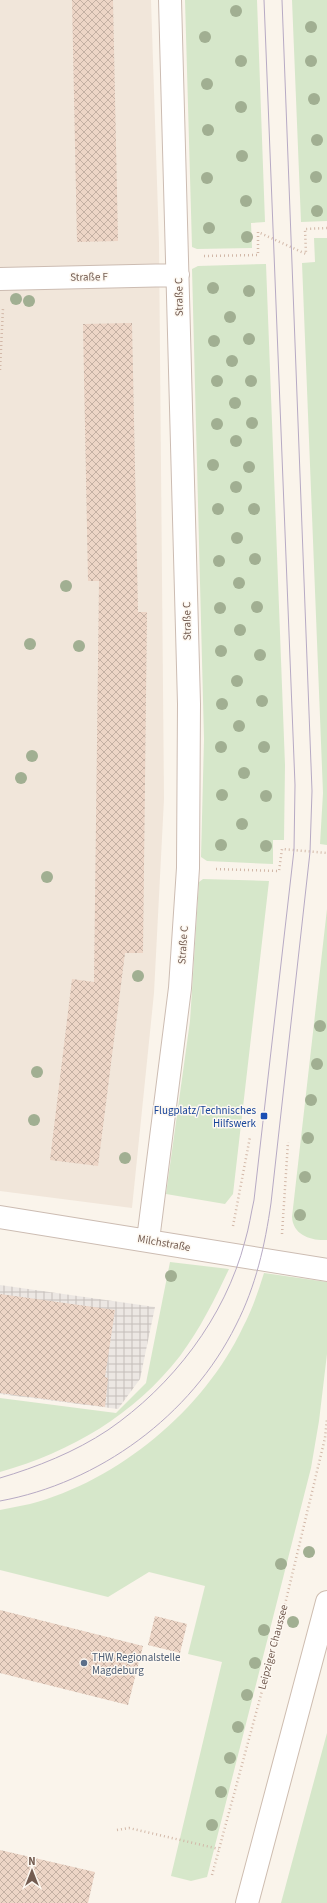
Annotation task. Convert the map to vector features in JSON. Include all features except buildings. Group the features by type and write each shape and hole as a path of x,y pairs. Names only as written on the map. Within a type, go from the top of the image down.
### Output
{"street":[{"name":"Straße C","path":"148,1240 180,988 188,868 189,704 170,0"},
{"name":"Straße F","path":"1,279 178,266"},
{"name":"Milchstraße","path":"0,1217 327,1270"},
{"path":"247,1903 327,1602"}],"path":[{"path":"178,266 258,255 258,232 306,254 305,229 327,228"},
{"path":"0,370 4,317 1,279"},
{"path":"188,868 279,871 282,849 327,853"},
{"path":"228,1254 250,1137"},
{"path":"282,1262 288,1142"},
{"name":"Leipziger Chaussee","path":"212,1874 280,1621 325,1438 327,1419"},
{"path":"117,1830 129,1828 219,1849"}],"shaded area":[{"path":"0,0 151,0 159,243 164,799 154,993 132,1208 0,1191"},
{"path":"0,1285 155,1307 140,1379 118,1409 0,1394"}],"green space":[{"path":"185,0 257,0 265,222 251,223 252,248 197,249 192,247"},
{"path":"292,0 327,0 327,221 301,222"},
{"path":"314,238 327,238 327,845 320,844 323,793 302,263 315,262"},
{"path":"266,264 285,765 284,840 273,840 273,864 207,861 201,857 204,739 192,269 198,266"},
{"path":"203,879 269,881 233,1194 225,1204 166,1194 190,1021 199,882"},
{"path":"327,909 327,1240 321,1240 304,1236 296,1228 292,1217"},
{"path":"170,1262 229,1269 207,1314 180,1356 162,1377 142,1396 122,1413 99,1429 52,1454 0,1472 0,1398 116,1413 146,1383"},
{"path":"264,1273 327,1282 327,1354 319,1421 311,1468 207,1877 191,1881 171,1876 222,1662 188,1654 205,1586 149,1572 108,1597 0,1570 0,1510 30,1504 63,1493 95,1478 126,1460 155,1438 182,1413 206,1386 226,1357 249,1314"},
{"path":"327,1733 327,1903 281,1903"}],"tram line":[{"path":"0,1478 56,1458 95,1438 108,1430 154,1393 193,1348 210,1323 224,1297 236,1269 245,1241 254,1200 294,850 295,785 264,0"},
{"path":"0,1501 37,1492 72,1479 106,1461 138,1440 168,1416 194,1388 217,1358 236,1325 249,1295 259,1265 266,1234 271,1203 310,852 312,791 282,0"}],"place":[{"name":"Flugplatz/Technisches Hilfswerk","path":"264,1116"},
{"name":"THW Regionalstelle Magdeburg","path":"84,1663"}]}
